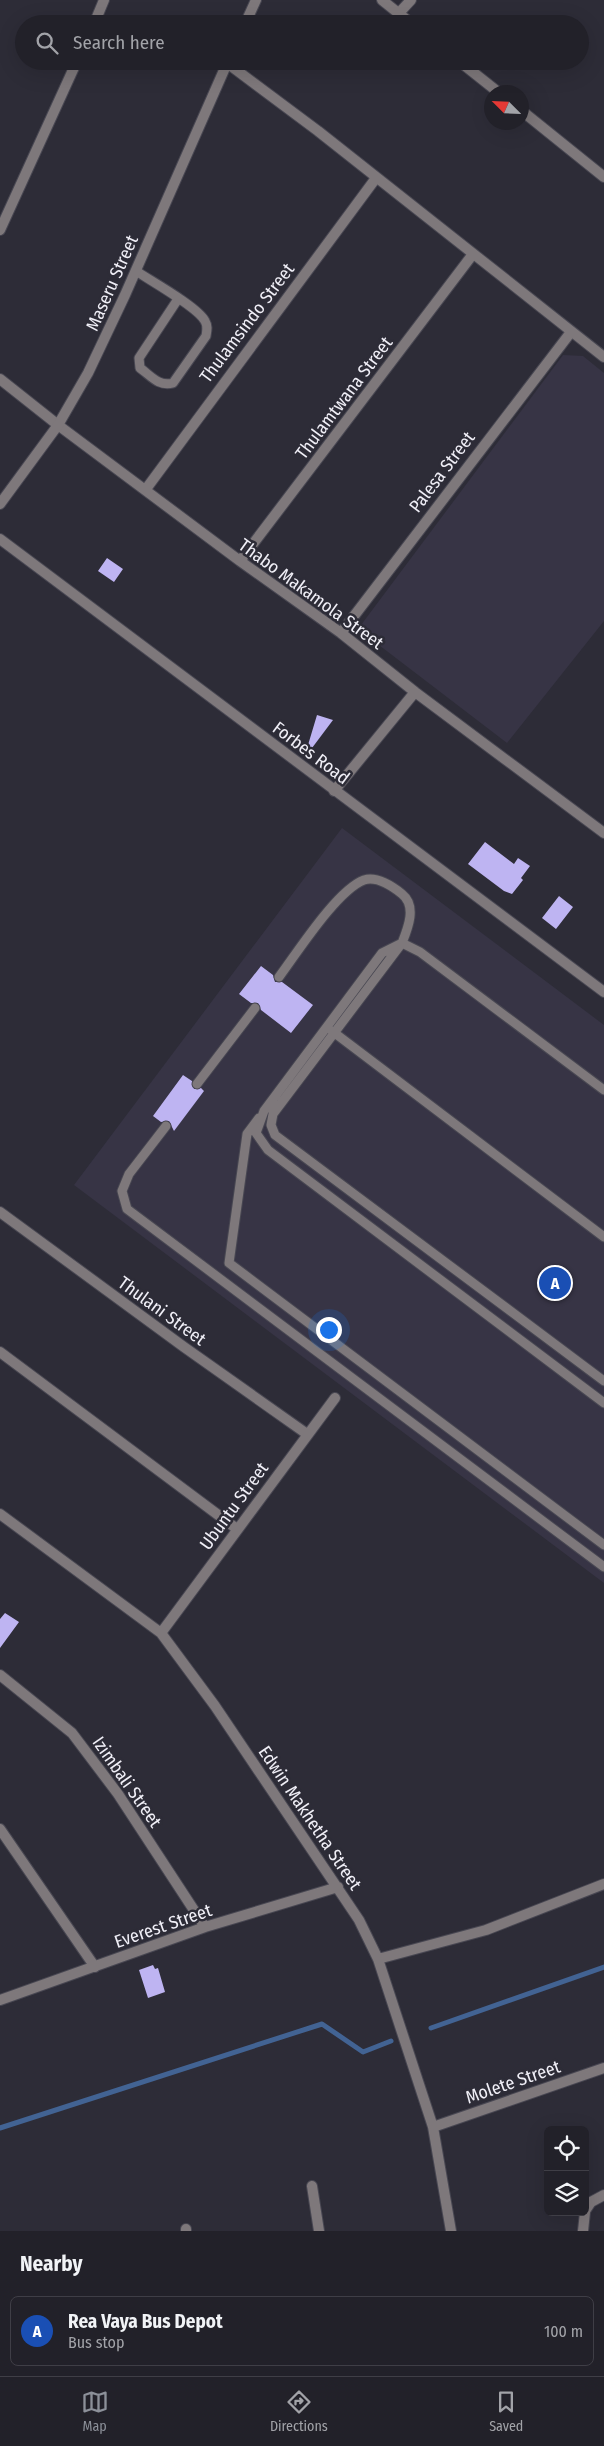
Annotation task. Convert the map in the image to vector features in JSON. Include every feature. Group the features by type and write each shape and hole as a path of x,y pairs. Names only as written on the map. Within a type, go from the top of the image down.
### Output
{"street":[{"path":"98,15 104,0"},
{"path":"249,15 256,0"},
{"path":"382,0 401,15"},
{"path":"399,13 411,0"},
{"path":"0,230 73,70"},
{"name":"Maseru Street","path":"0,504 58,426 88,373 136,271 224,70"},
{"path":"238,70 604,357"},
{"path":"470,70 489,85"},
{"path":"529,118 604,177"},
{"name":"Thulamsindo Street","path":"146,489 376,178"},
{"name":"Thulamtwana Street","path":"240,561 473,254"},
{"name":"Palesa Street","path":"340,633 570,332"},
{"name":"Thabo Makamola Street","path":"0,379 58,426 340,633 415,692 604,833"},
{"name":"Forbes Road","path":"0,539 604,992"},
{"path":"334,791 415,692"},
{"name":"Thulani Street","path":"0,1212 184,1347 307,1434"},
{"path":"0,1352 237,1529"},
{"name":"Ubuntu Street","path":"161,1633 335,1398"},
{"name":"Edwin Makhetha Street","path":"0,1514 161,1633 215,1706 359,1920 378,1959 433,2127 451,2231"},
{"name":"Izimbali Street","path":"0,1675 72,1733 118,1794 205,1927"},
{"path":"0,1829 95,1967"},
{"path":"378,1959 486,1930 604,1884"},
{"name":"Everest Street","path":"0,2000 205,1927 338,1887"},
{"name":"Molete Street","path":"433,2127 604,2068"},
{"path":"312,2186 319,2231"},
{"path":"589,2205 591,2202 604,2195"},
{"path":"583,2231 585,2216"}],"lane":[{"path":"136,271 178,299 204,319 208,327 206,336 173,383 166,385 159,383 140,368 139,358 178,299"},
{"path":"279,977 343,893 365,880 389,883 406,897 411,918 402,943 382,953 273,1114 271,1126 275,1135 604,1381"},
{"path":"402,943 420,952 604,1090"},
{"path":"197,1084 255,1008"},
{"path":"331,1030 247,1134 229,1264 604,1546"},
{"path":"331,1030 604,1237"},
{"path":"264,1111 256,1133 268,1150 604,1402"},
{"path":"166,1126 129,1174 122,1192 127,1209 604,1567"}],"shaded area":[{"path":"563,355 583,356 604,373 604,621 507,743 358,629"},
{"path":"342,828 604,1025 604,1583 74,1185"}],"building":[{"path":"107,558 123,569 114,582 98,571"},
{"path":"317,715 333,720 306,756 305,755"},
{"path":"485,842 514,864 518,858 530,866 521,878 523,880 512,894 504,891 468,864"},
{"path":"559,896 573,907 556,929 542,918"},
{"path":"261,966 273,975 275,982 282,982 313,1005 291,1033 261,1010 258,1003 251,1003 239,994"},
{"path":"183,1075 192,1081 194,1089 201,1088 204,1091 174,1131 169,1121 161,1122 153,1116"},
{"path":"5,1613 19,1622 0,1648 0,1619"},
{"path":"153,1965 155,1969 158,1968 165,1992 148,1998 139,1970"}],"waterway":[{"path":"431,2028 604,1967"},
{"path":"0,2128 322,2024 363,2052 391,2041"}],"place":[{"name":"Rea Vaya Bus Depot","path":"555,1283"}]}
